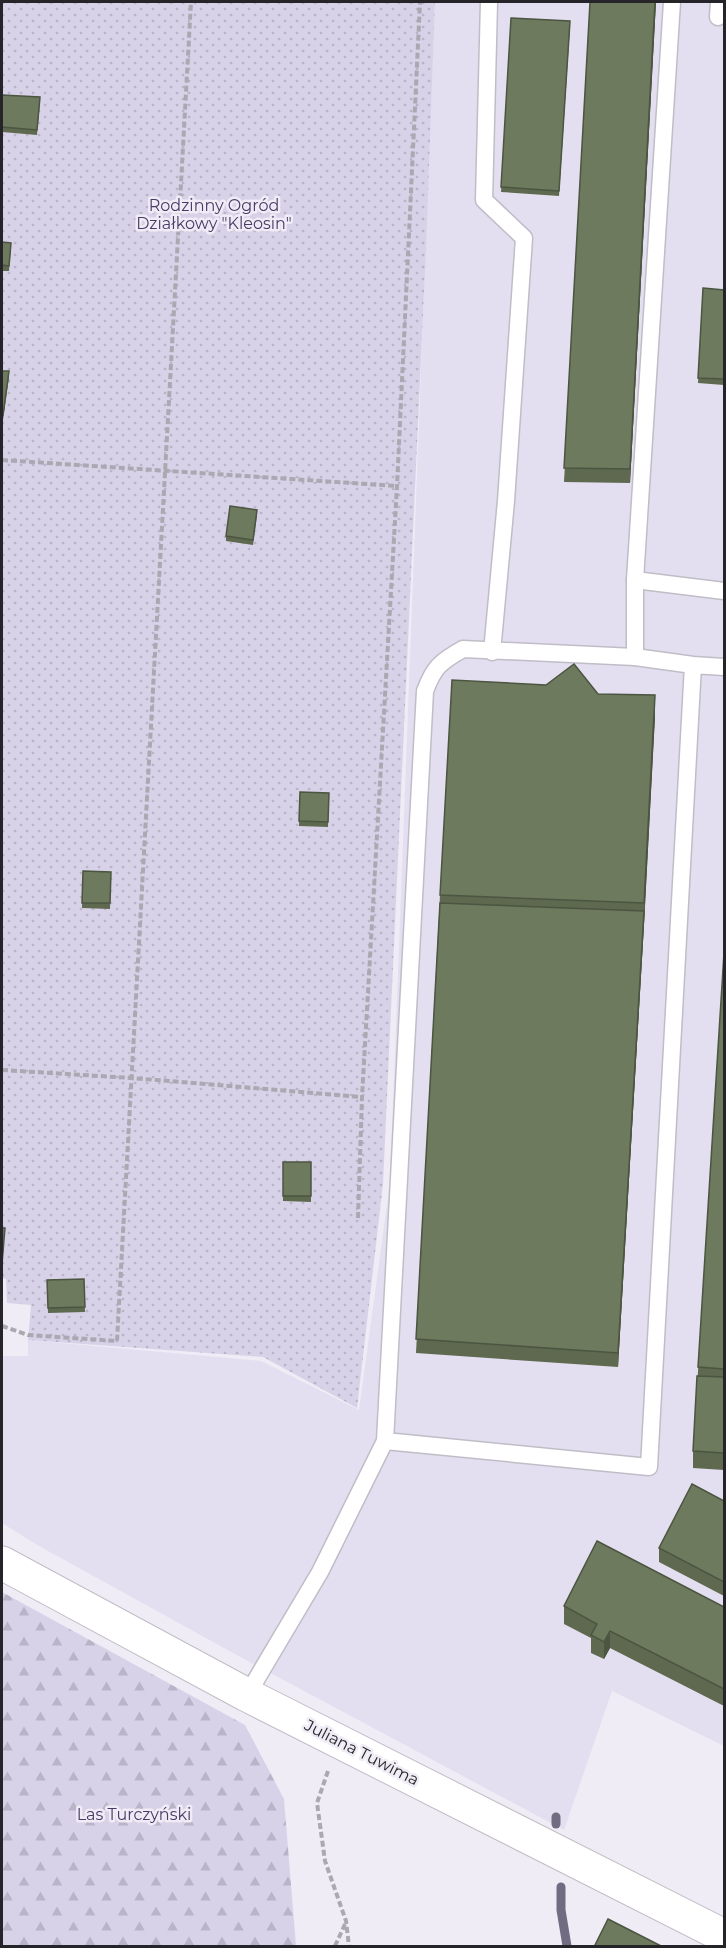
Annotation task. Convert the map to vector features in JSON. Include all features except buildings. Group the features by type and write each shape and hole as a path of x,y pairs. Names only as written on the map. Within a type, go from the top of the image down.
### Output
{"street":[{"name":"Juliana Tuwima","path":"2,1563 247,1695 724,1936"}],"lane":[{"path":"489,2 484,200 524,238 506,501 492,652"},
{"path":"635,657 635,580 672,2"},
{"path":"635,580 724,591"},
{"path":"247,1695 321,1572 385,1441 425,692 432,673 445,659 463,649 635,657 724,667"},
{"path":"385,1441 649,1467 693,665"}],"path":[{"path":"2,1326 28,1335 117,1341 191,2"},
{"path":"358,1218 362,1097 397,486 420,2"},
{"path":"2,460 397,486"},
{"path":"2,1070 362,1097"},
{"path":"340,1740 317,1803 325,1861 346,1921 349,1947"},
{"path":"336,1947 346,1921"}],"shaded area":[{"path":"435,2 724,2 724,1746 612,1691 564,1830 244,1659 39,1546 2,1523 2,1356 28,1356 28,1340 261,1361 359,1410 390,1183"}],"green space":[{"name":"Rodzinny Ogród Działkowy \"Kleosin\"","path":"2,2 435,2 426,250 383,1184 357,1408 263,1357 28,1340 31,1305 7,1303 6,1279 2,1278"},
{"name":"Las Turczyński","path":"2,1592 245,1725 284,1799 296,1946 2,1946"}],"waterway":[{"path":"556,1817 556,1824"},
{"path":"561,1887 561,1910 567,1946"}]}
